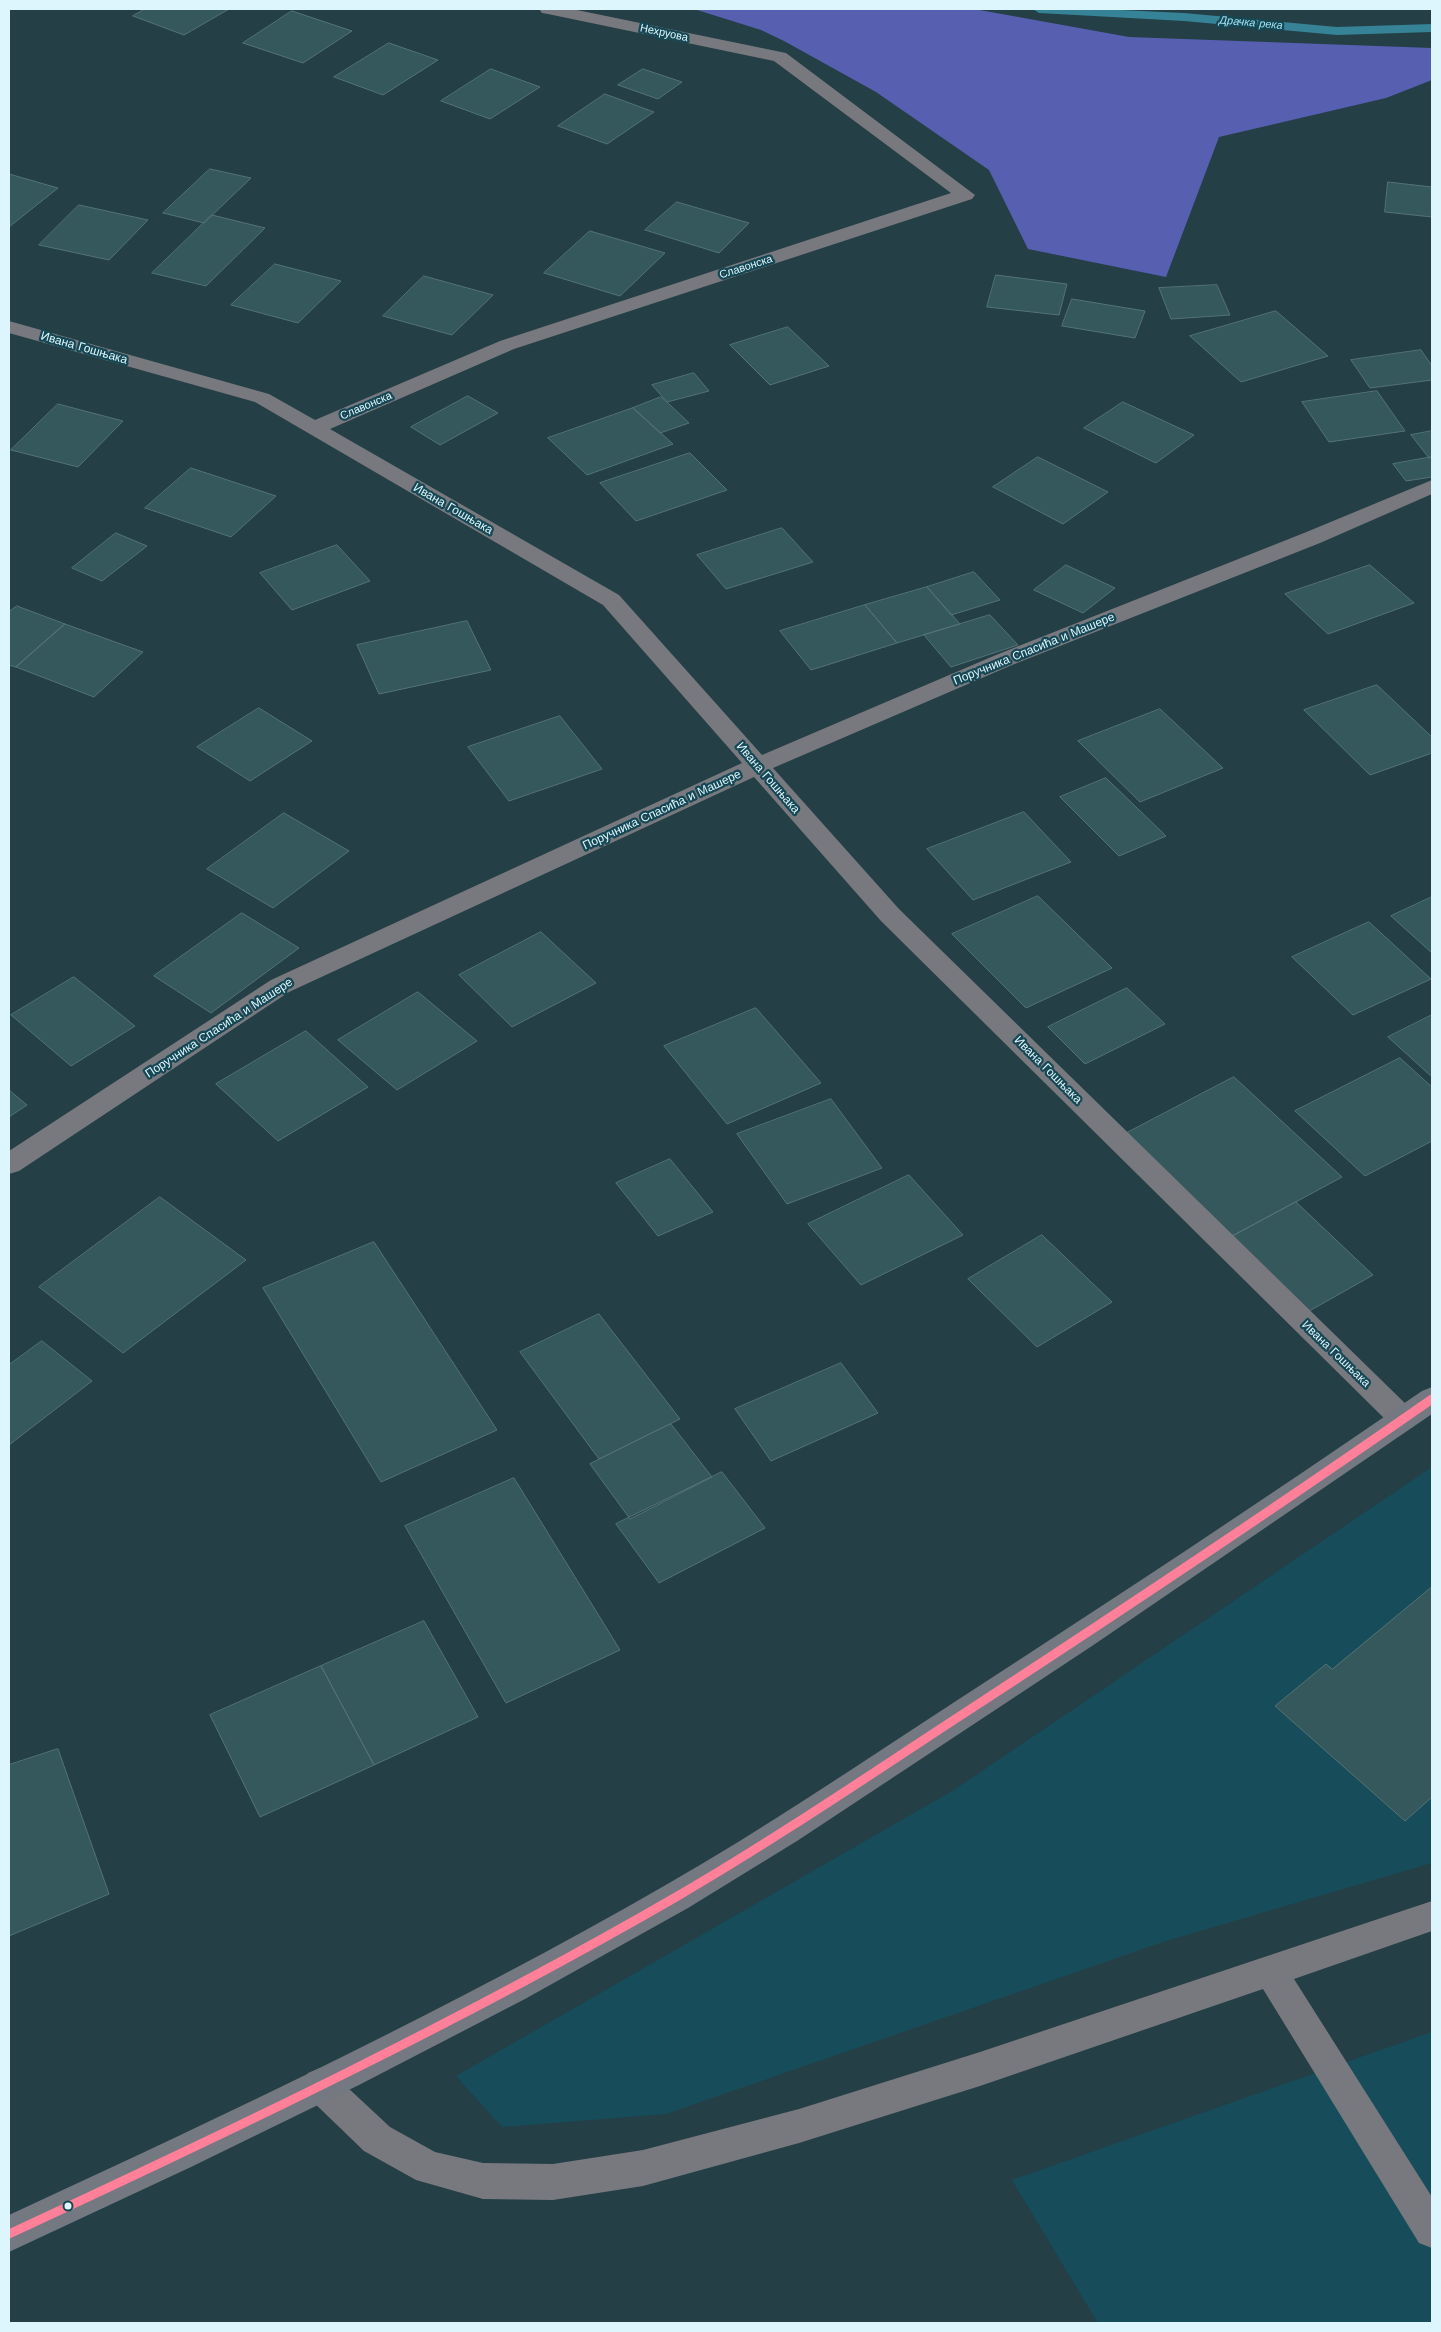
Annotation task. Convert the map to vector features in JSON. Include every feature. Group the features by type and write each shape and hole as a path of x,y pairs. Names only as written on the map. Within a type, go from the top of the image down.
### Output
{"main road":[{"path":"9,2234 154,2166 435,2029 677,1896 800,1821 1112,1618 1432,1399"}],"street":[{"name":"Нехруова","path":"548,9 780,57"},
{"name":"Славонска","path":"314,428 507,345 965,195 780,57"},
{"name":"Ивана Гошњака","path":"9,327 262,398 611,600 890,915 1403,1419"},
{"name":"Поручника Спасића и Машере","path":"9,1164 280,986 758,766 1004,660 1312,538 1432,486"},
{"path":"320,2085 377,2139 429,2168 483,2181 553,2182 643,2168 799,2126 980,2068 1432,1916"},
{"path":"1270,1970 1432,2230"}],"shaded area":[{"path":"694,9 974,9 1129,37 1432,48 1432,80 1386,98 1219,137 1166,277 1028,249 989,170 876,92 784,41 761,30"},
{"path":"1432,1467 1432,1863 1166,1941 666,2114 502,2127 456,2076 954,1790"},
{"path":"1432,2032 1432,2323 1098,2323 1012,2180"}],"building":[{"path":"145,9 229,9 184,35 133,16"},
{"path":"292,11 352,31 303,63 243,43"},
{"path":"389,43 438,60 383,95 334,77"},
{"path":"491,69 540,87 490,119 441,101"},
{"path":"643,69 682,82 658,99 618,85"},
{"path":"605,94 654,112 607,144 558,126"},
{"path":"210,169 251,178 204,223 163,213"},
{"path":"9,174 58,188 9,227"},
{"path":"1388,182 1432,187 1432,217 1385,212"},
{"path":"677,202 749,223 719,253 645,230"},
{"path":"79,205 148,220 109,260 39,245"},
{"path":"212,215 265,228 206,286 152,273"},
{"path":"590,231 665,253 620,296 544,273"},
{"path":"275,264 341,281 298,323 231,305"},
{"path":"996,275 1067,284 1059,315 987,307"},
{"path":"424,276 493,295 452,335 383,316"},
{"path":"1217,285 1230,315 1171,319 1159,288"},
{"path":"1072,299 1145,311 1135,338 1062,326"},
{"path":"1276,311 1328,356 1241,382 1190,336"},
{"path":"788,327 829,366 770,385 730,345"},
{"path":"1421,350 1432,366 1432,380 1370,388 1351,360"},
{"path":"694,373 709,391 667,402 652,385"},
{"path":"1377,391 1405,431 1329,442 1302,402"},
{"path":"468,396 498,413 440,445 411,427"},
{"path":"661,397 689,423 660,433 633,408"},
{"path":"1123,402 1194,435 1156,463 1084,428"},
{"path":"58,404 123,421 78,467 11,450"},
{"path":"633,408 673,444 587,475 548,438"},
{"path":"1432,431 1432,457 1429,458 1411,435"},
{"path":"690,453 727,490 636,521 600,483"},
{"path":"1038,457 1108,492 1063,524 993,487"},
{"path":"1432,457 1432,477 1406,481 1393,464"},
{"path":"191,468 276,496 231,537 145,508"},
{"path":"782,528 813,562 726,589 697,555"},
{"path":"116,533 147,546 102,581 72,568"},
{"path":"337,545 370,581 292,610 260,573"},
{"path":"1066,565 1115,588 1083,613 1034,590"},
{"path":"1370,565 1414,603 1328,634 1285,594"},
{"path":"974,572 1000,600 951,615 927,587"},
{"path":"927,587 960,624 897,643 865,605"},
{"path":"865,605 897,643 811,670 780,631"},
{"path":"17,606 65,624 16,667 9,665 9,612"},
{"path":"990,615 1018,645 951,667 924,635"},
{"path":"467,621 491,670 379,694 357,645"},
{"path":"65,624 143,652 94,697 16,667"},
{"path":"1377,685 1432,737 1432,753 1370,775 1304,710"},
{"path":"259,708 312,741 250,781 197,747"},
{"path":"1160,709 1223,768 1140,802 1078,741"},
{"path":"560,716 602,769 509,801 468,747"},
{"path":"1106,778 1166,836 1119,856 1060,797"},
{"path":"1024,812 1071,862 973,900 927,849"},
{"path":"284,813 349,851 273,908 207,869"},
{"path":"1038,896 1112,968 1026,1008 952,934"},
{"path":"1432,897 1432,953 1391,916"},
{"path":"242,913 299,948 211,1013 154,976"},
{"path":"1369,922 1431,979 1353,1015 1292,957"},
{"path":"541,932 596,983 512,1027 459,975"},
{"path":"74,977 135,1026 71,1066 11,1015"},
{"path":"1127,988 1165,1024 1085,1064 1048,1027"},
{"path":"418,992 477,1041 397,1090 338,1040"},
{"path":"756,1008 821,1083 727,1124 664,1046"},
{"path":"1432,1015 1432,1077 1388,1037"},
{"path":"306,1031 368,1087 278,1141 216,1084"},
{"path":"1400,1058 1432,1087 1432,1141 1365,1176 1295,1111"},
{"path":"1234,1077 1342,1177 1227,1239 1121,1136"},
{"path":"9,1090 27,1105 9,1117"},
{"path":"831,1099 882,1168 787,1204 737,1134"},
{"path":"670,1159 713,1212 658,1236 616,1183"},
{"path":"909,1175 963,1235 861,1285 808,1224"},
{"path":"160,1197 246,1260 123,1353 39,1287"},
{"path":"1296,1202 1373,1275 1304,1314 1227,1239"},
{"path":"1042,1235 1112,1302 1037,1347 968,1279"},
{"path":"374,1242 497,1430 381,1482 263,1288"},
{"path":"599,1314 680,1419 599,1459 520,1352"},
{"path":"42,1341 92,1381 9,1445 9,1365"},
{"path":"841,1363 878,1413 771,1461 735,1409"},
{"path":"671,1424 712,1477 630,1519 590,1464"},
{"path":"722,1472 765,1528 659,1583 616,1524"},
{"path":"514,1478 620,1650 506,1703 405,1526"},
{"path":"1432,1587 1432,1797 1405,1821 1275,1706 1326,1664 1332,1669"},
{"path":"424,1621 478,1717 374,1765 321,1666"},
{"path":"321,1666 374,1765 260,1817 210,1715"},
{"path":"58,1749 109,1894 9,1936 9,1765"}],"waterway":[{"name":"Драчка река","path":"1039,9 1184,17 1337,31 1432,28"}],"transit line":[{"path":"9,2234 178,2155 430,2031 595,1943 676,1897 785,1830 1081,1637 1258,1519 1432,1399"}]}
